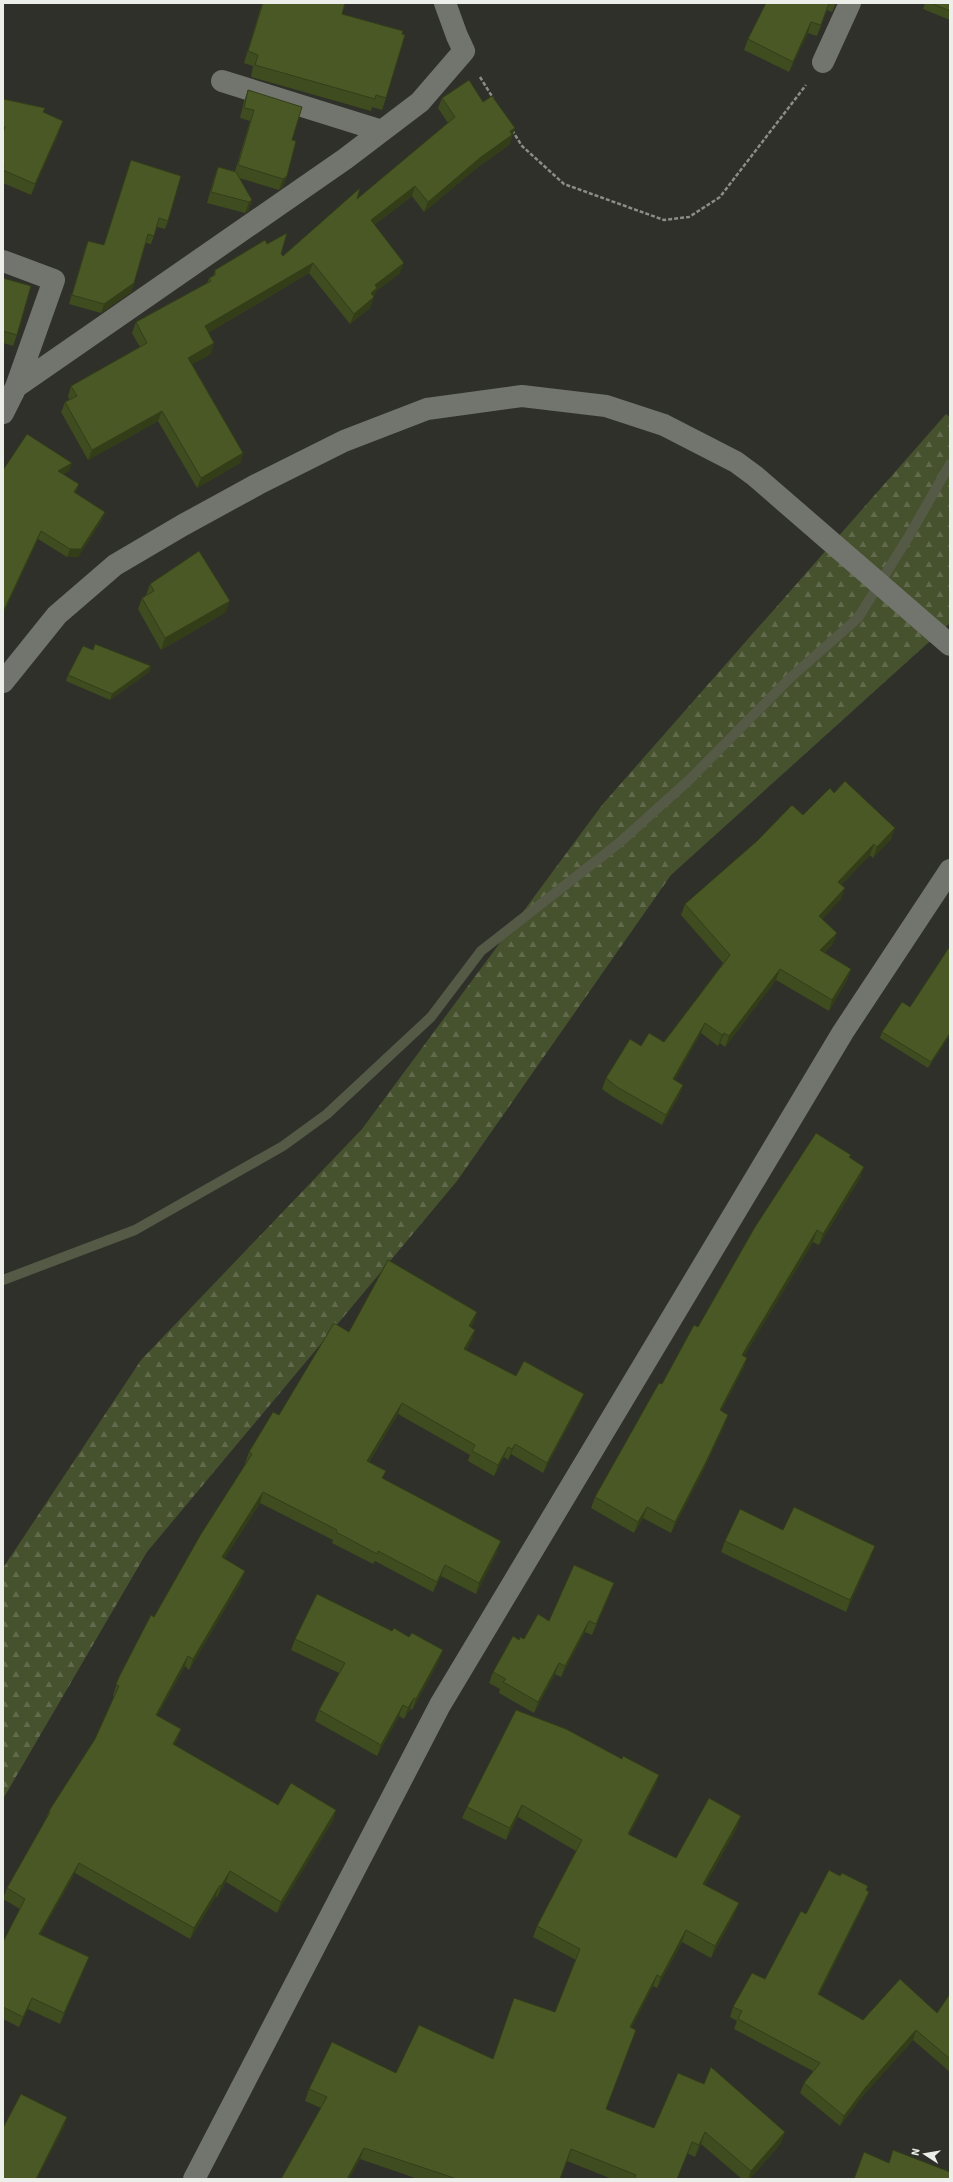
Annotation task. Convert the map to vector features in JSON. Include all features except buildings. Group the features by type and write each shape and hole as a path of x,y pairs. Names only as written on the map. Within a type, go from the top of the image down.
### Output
{"street":[{"path":"16,387 339,164 420,102 464,50 457,36 445,3"},
{"path":"823,62 850,3"},
{"path":"222,80 382,131"},
{"path":"3,261 54,280 16,387 3,414"},
{"path":"3,682 57,615 115,565 183,525 344,441 428,409 522,396 606,406 664,425 736,462 755,476 946,642"},
{"path":"194,2179 440,1705 843,1032 950,870"}],"path":[{"path":"464,50 497,105"},
{"path":"510,126 522,146 564,184 664,220 689,217 720,197 823,62"}],"green space":[{"path":"946,414 950,417 950,623 671,875 457,1181 147,1552 3,1799 3,1568 141,1360 362,1129 602,805"}],"waterway":[{"path":"3,1280 135,1230 283,1146 327,1114 431,1017 481,951 619,843 688,781 790,678 858,618 909,536 950,464"}]}
